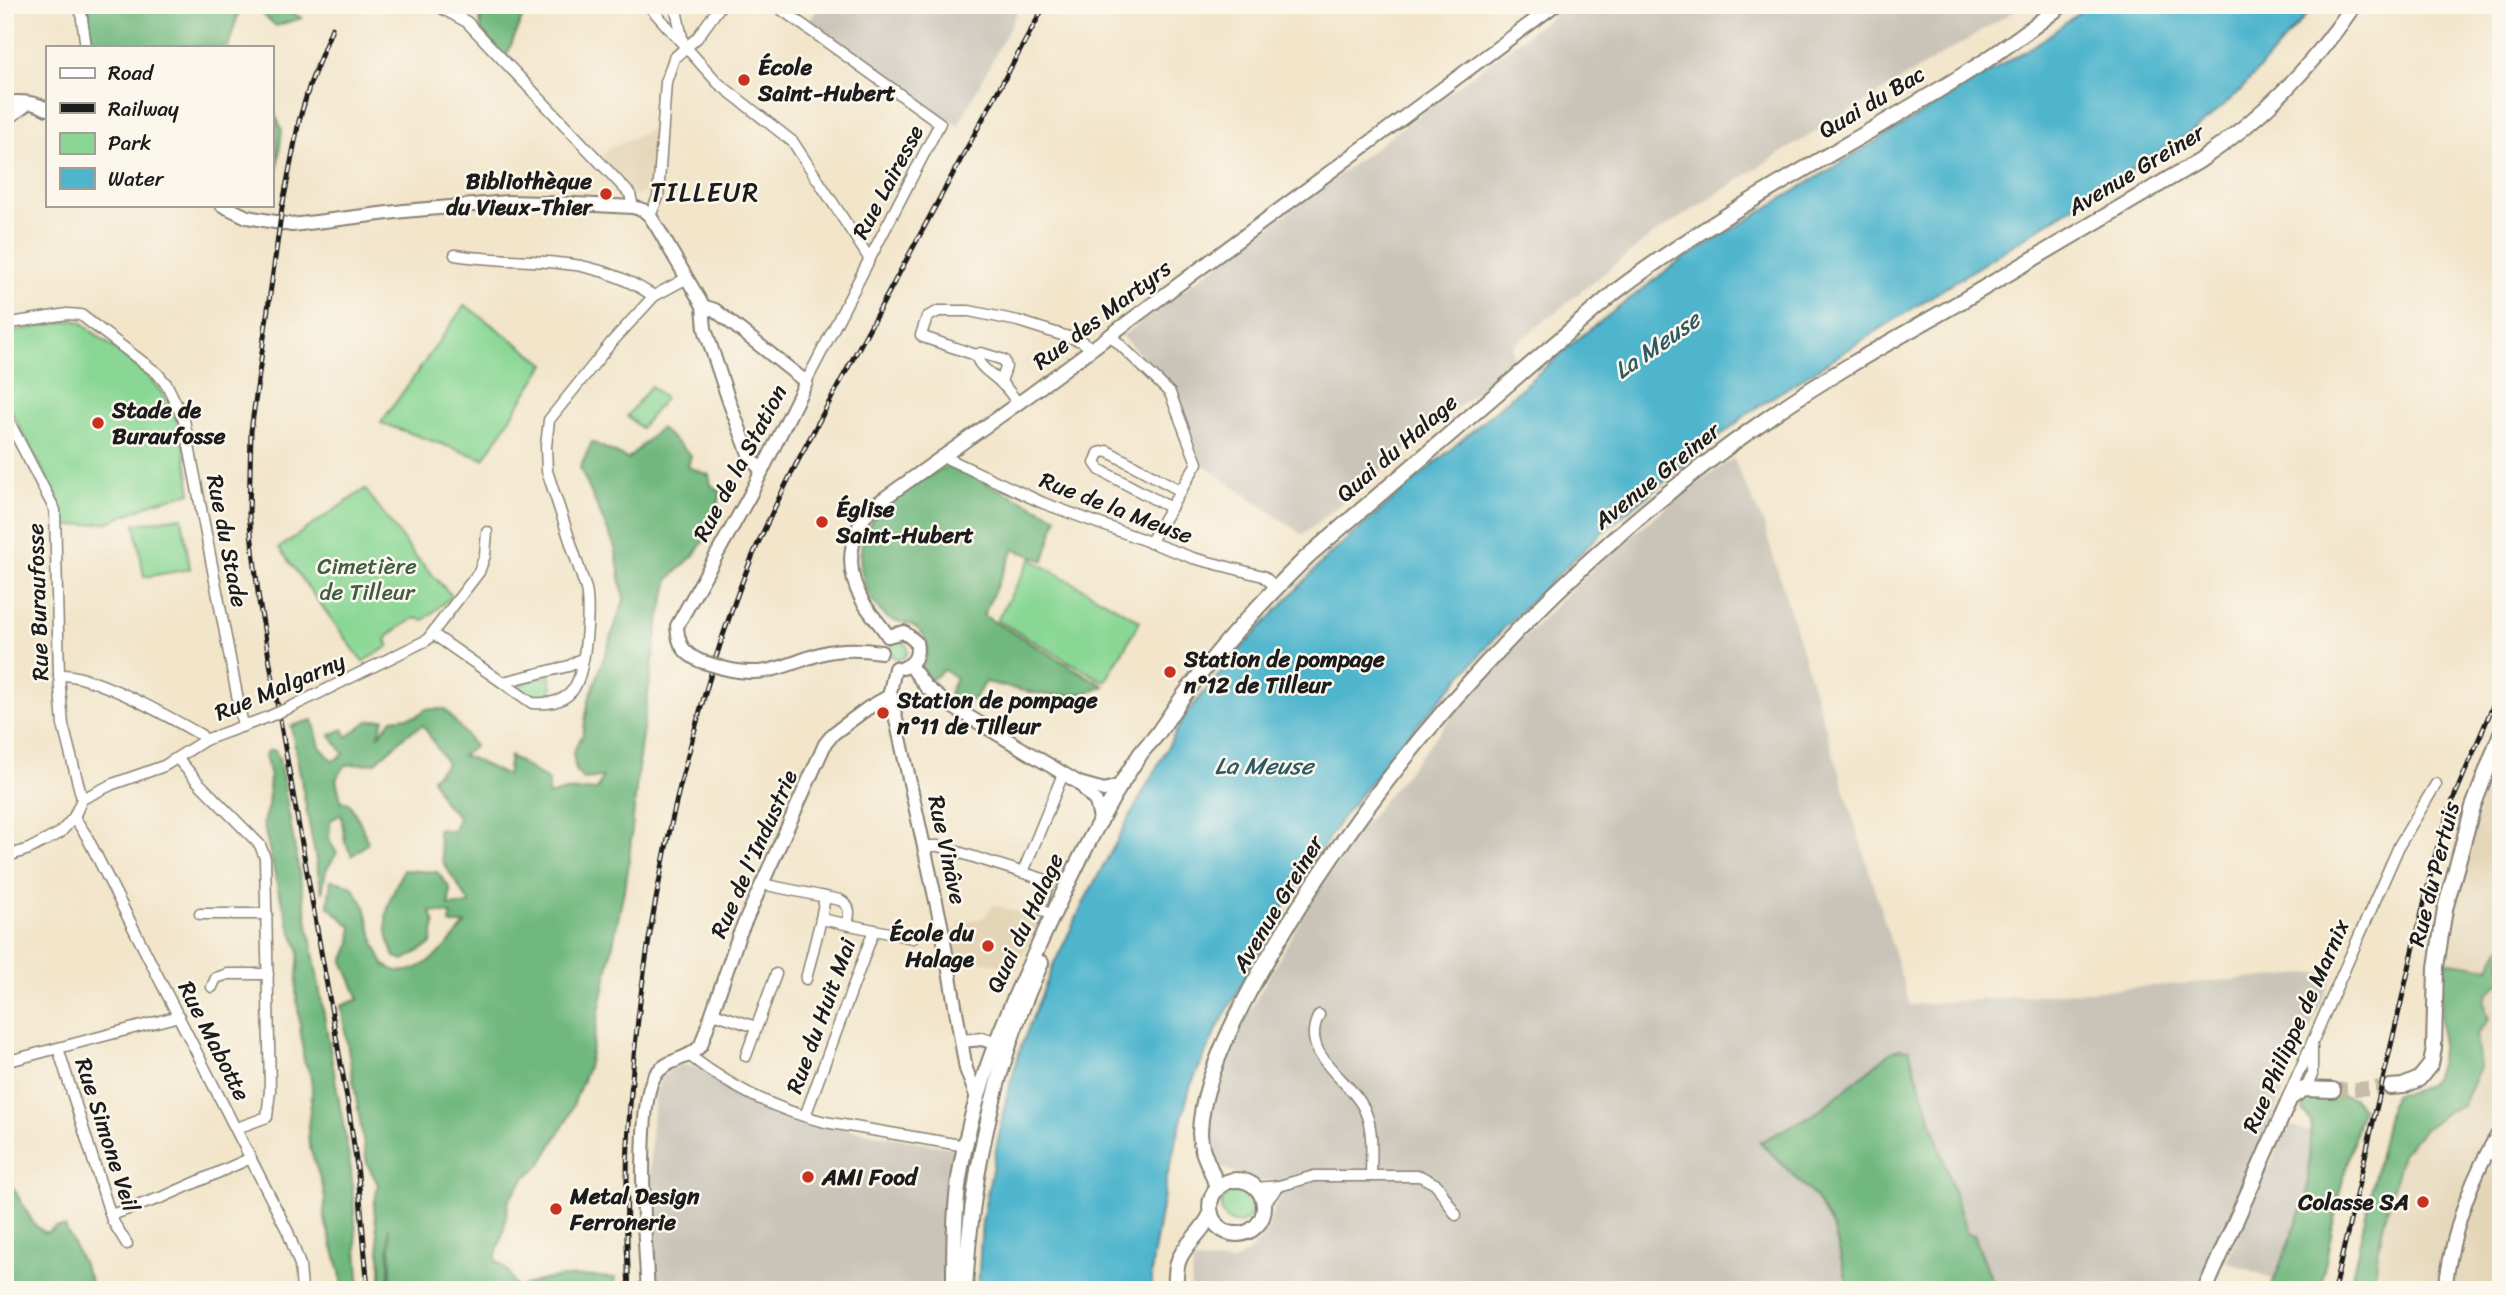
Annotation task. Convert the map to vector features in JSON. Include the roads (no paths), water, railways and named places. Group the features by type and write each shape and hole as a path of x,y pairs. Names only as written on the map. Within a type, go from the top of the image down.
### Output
{"main road":[{"name":"Quai du Bac","path":"1701,231 1970,71 2062,5"},
{"name":"Avenue Greiner","path":"1177,1290 1178,1261 1184,1248 1211,1214 1211,1201 1223,1185 1202,1149 1200,1129 1210,1082 1234,1024 1275,948 1322,870 1380,790 1452,703 1525,625 1625,530 1697,471 1765,420 1831,377 2189,167 2231,138 2299,77 2354,5"},
{"name":"Quai du Halage","path":"954,1290 956,1204 965,1146 995,1043 1052,916 1101,822 1142,752 1157,735 1190,686 1276,587 1339,528 1615,292 1701,231"},
{"name":"Rue du Pertuis","path":"2390,1087 2403,1086 2419,1079 2431,1063 2434,1048 2436,967 2445,909 2473,807 2501,733"},
{"name":"Quai du Halage","path":"986,1117 998,1074 1038,968 1082,878 1149,757 1157,735"},
{"path":"965,1290 974,1189 986,1117 984,1104 999,1054 995,1043"},
{"path":"2300,1084 2329,1090"},
{"name":"Rue Philippe de Marnix","path":"2205,1290 2284,1110 2300,1084"},
{"path":"1199,1232 1221,1228 1236,1234 1249,1231 1260,1220 1264,1205 1255,1188 1238,1180 1223,1185"},
{"path":"1211,1214 1221,1228"}],"street":[{"path":"80,5 86,46"},
{"path":"436,5 467,22 630,194 633,207"},
{"path":"648,5 718,83 793,142 869,258"},
{"path":"675,5 684,47"},
{"path":"650,216 658,197 666,82 674,58 697,38 721,5"},
{"name":"Rue Lairesse","path":"775,5 940,123 869,258"},
{"name":"Rue des Martyrs","path":"888,635 861,599 851,565 853,538 863,517 872,507 1018,403 1555,5"},
{"path":"5,103 30,103 46,109"},
{"path":"5,122 30,103"},
{"path":"224,206 247,217 292,225 508,202 633,207 643,210 650,216 703,306 705,329 726,394 751,459 762,471"},
{"path":"455,255 482,259 556,261 586,266 613,273 654,296"},
{"name":"Rue de la Station","path":"869,258 762,471 677,626 677,639 683,651 700,661 746,672 764,673 787,668 822,654 844,650 881,652"},
{"path":"487,532 485,555 479,572 433,634 532,703 548,704 560,700 572,691 578,679 589,606 582,576 547,471 549,421 611,343 654,296 687,278"},
{"path":"703,306 715,310 806,382"},
{"path":"1001,382 1006,367 1004,360 981,353 976,355 923,337 921,335 927,317 939,311 969,311 1018,321 1081,341 1092,348"},
{"name":"Rue du Stade","path":"5,324 67,314 81,315 157,373 177,403 184,420 243,726"},
{"path":"1110,335 1170,393 1197,463 1150,543"},
{"path":"976,355 977,361 1001,382 1018,403"},
{"name":"Rue Buraufosse","path":"5,414 55,510 59,676 63,725 82,799"},
{"path":"1171,508 1100,470 1095,463 1099,453 1107,451 1181,491"},
{"name":"Rue de la Meuse","path":"944,457 1043,503 1193,558 1263,576 1276,587"},
{"path":"904,632 913,638 918,653 910,665 901,669 886,663 881,645 888,635 904,632"},
{"name":"Rue Malgarny","path":"82,799 178,759 205,740 293,706 396,657 433,634"},
{"path":"503,682 569,666 581,659"},
{"path":"910,665 926,687 946,704 1063,774 1079,783 1104,790 1122,785"},
{"name":"Rue Vinâve","path":"895,668 891,695 925,846 968,1076 977,1098"},
{"path":"59,676 91,681 201,735 205,740"},
{"name":"Rue de l'Industrie","path":"690,1056 701,1045 739,936 828,740 876,702 891,695"},
{"path":"178,759 260,845 266,870 270,1090 267,1117 237,1129"},
{"path":"1024,872 1063,774"},
{"path":"1079,783 1096,802 1101,822"},
{"name":"Rue Philippe de Marnix","path":"2300,1084 2312,1046 2405,833 2436,784"},
{"path":"5,857 29,849 60,833 74,817 82,799"},
{"name":"Rue Mabotte","path":"74,817 86,835 288,1232 300,1265 302,1290"},
{"path":"925,846 939,846 1047,881 1048,888 1041,905 1042,909 1052,916"},
{"path":"762,884 840,900 850,911 847,924"},
{"path":"806,979 825,897"},
{"path":"200,914 267,914"},
{"path":"821,919 913,937"},
{"name":"Rue du Huit Mai","path":"805,1116 874,930"},
{"path":"212,987 216,978 225,975 268,974"},
{"path":"746,1056 776,974"},
{"path":"713,1013 756,1027"},
{"path":"1319,1015 1314,1029 1319,1054 1361,1102 1369,1121 1371,1176"},
{"path":"58,1048 179,1016"},
{"path":"962,1041 982,1039 995,1043"},
{"path":"2300,1084 2309,1084 2312,1046"},
{"name":"Rue Simone Veil","path":"5,1062 58,1048 111,1215 127,1244"},
{"path":"648,1290 644,1205 645,1136 649,1087 662,1067 690,1056 736,1086 805,1116 825,1122 965,1146"},
{"path":"2312,1071 2329,1090"},
{"path":"2445,1290 2452,1250 2466,1201 2485,1155 2501,1129"},
{"path":"111,1215 163,1197 251,1158"},
{"path":"1255,1188 1279,1186 1314,1176 1413,1176 1427,1178 1442,1191 1456,1215"},
{"path":"1264,1205 1279,1186"}],"water":[{"name":"La Meuse","path":"2089,5 2315,5 2239,92 2197,128 1751,411 1601,533 1504,628 1421,721 1343,816 1282,910 1217,1029 1190,1087 1167,1177 1152,1264 1152,1290 978,1290 982,1221 1006,1099 1021,1046 1054,964 1087,896 1185,715 1244,645 1328,556 1579,338 1675,264 2044,39"}],"tunnel":[{"path":"2333,1090 2390,1087"}],"railway":[{"path":"629,1290 627,1164 630,1101 643,976 679,790 718,649 748,567 790,475 1045,5"},
{"path":"332,28 299,121 282,208 251,431 249,515 259,601 348,1104 358,1174 368,1290"},
{"path":"2334,1290 2436,852 2453,800 2501,687"}],"place":[{"name":"École Saint-Hubert","path":"744,80"},
{"name":"Bibliothèque du Vieux-Thier","path":"606,194"},
{"name":"Stade de Buraufosse","path":"98,423"},
{"name":"Église Saint-Hubert","path":"822,522"},
{"name":"Station de pompage n°12 de Tilleur","path":"1170,672"},
{"name":"Station de pompage n°11 de Tilleur","path":"883,713"},
{"name":"École du Halage","path":"988,946"},
{"name":"AMI Food","path":"808,1177"},
{"name":"Colasse SA","path":"2423,1202"},
{"name":"Metal Design Ferronerie","path":"556,1209"}],"district":[{"name":"TILLEUR","path":"705,192"}],"park label":[{"name":"Cimetière de Tilleur","path":"367,579"}]}
